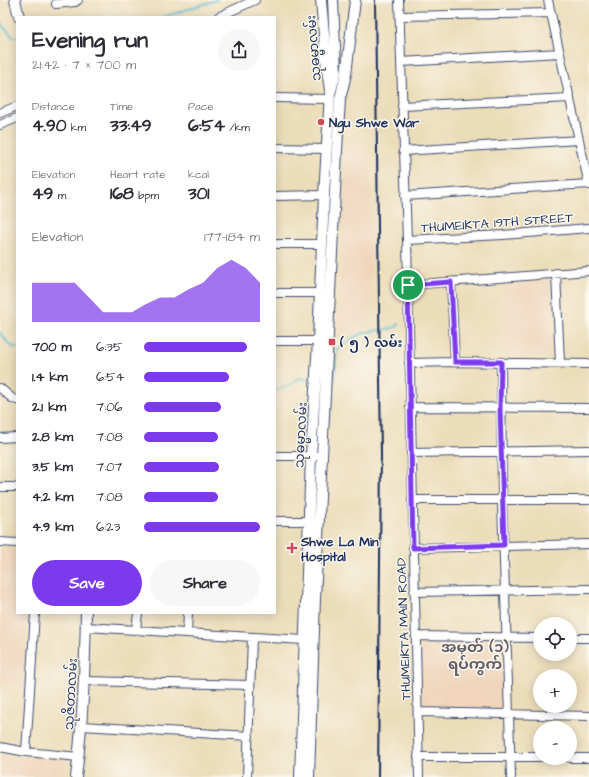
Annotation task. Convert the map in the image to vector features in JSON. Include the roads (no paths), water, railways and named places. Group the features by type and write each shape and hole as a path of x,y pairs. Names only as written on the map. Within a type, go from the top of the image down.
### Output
{"main road":[{"path":"15,0 19,16"},
{"name":"သုဓမ္မာလမ်း","path":"322,0 326,70 334,98"},
{"name":"သုဓမ္မာလမ်း","path":"309,777 312,559 335,76 333,0"},
{"name":"သုဓမ္မာလမ်း","path":"300,777 304,640 312,559 309,521 316,456 318,341 327,149 334,98 346,74 355,0"},
{"name":"သုဇိတာလမ်း","path":"76,777 82,726 85,681 86,614"}],"street":[{"path":"56,4 75,2 78,0"},
{"path":"220,16 255,0"},
{"name":"THUMEIKTA MAIN ROAD","path":"399,0 407,240 419,777"},
{"path":"405,196 589,185 548,0"},
{"path":"400,16 551,13"},
{"path":"401,62 560,53"},
{"path":"276,98 334,98"},
{"path":"402,106 570,98"},
{"path":"0,114 16,106"},
{"path":"0,125 16,118"},
{"path":"403,151 579,140"},
{"path":"276,148 327,149"},
{"path":"276,196 324,195"},
{"name":"THUMEIKTA 19TH STREET","path":"407,240 502,235 589,228"},
{"path":"276,244 322,244"},
{"path":"408,285 589,271"},
{"path":"556,274 560,363"},
{"path":"451,282 455,362"},
{"path":"276,293 320,293"},
{"path":"276,341 318,341"},
{"path":"501,362 500,408 502,500 511,777"},
{"path":"409,363 501,362 589,364"},
{"path":"0,388 16,400"},
{"path":"410,407 589,408"},
{"path":"0,438 16,438"},
{"path":"411,453 589,450"},
{"path":"276,456 316,456"},
{"path":"0,487 16,487"},
{"path":"412,500 589,500"},
{"path":"276,521 309,521"},
{"path":"0,542 16,543"},
{"path":"413,548 589,544"},
{"path":"414,592 589,589"},
{"path":"26,752 35,614"},
{"path":"136,630 138,614"},
{"path":"187,633 188,614"},
{"path":"86,627 304,640"},
{"path":"416,636 533,638"},
{"path":"247,777 252,638"},
{"path":"577,638 589,638"},
{"path":"85,681 250,685"},
{"path":"418,712 589,716"},
{"path":"82,726 249,736"},
{"path":"0,747 26,752 79,757"},
{"path":"418,757 533,757"},
{"path":"577,758 589,758"}],"waterway":[{"path":"166,16 217,0"},
{"path":"0,23 13,37 16,37"},
{"path":"329,381 334,382 337,349 360,334 393,328 399,324"},
{"path":"0,333 11,346 16,348"},
{"path":"276,390 285,388 299,378 313,380"}],"railway":[{"path":"375,0 381,454 378,777"}],"place":[{"name":"Ngu Shwe War","path":"321,122"},
{"name":"( ၅ ) လမ်း","path":"332,342"},
{"name":"Shwe La Min Hospital","path":"292,548"}],"district":[{"name":"အမှတ် (၁) ရပ်ကွက်","path":"475,656"}]}
